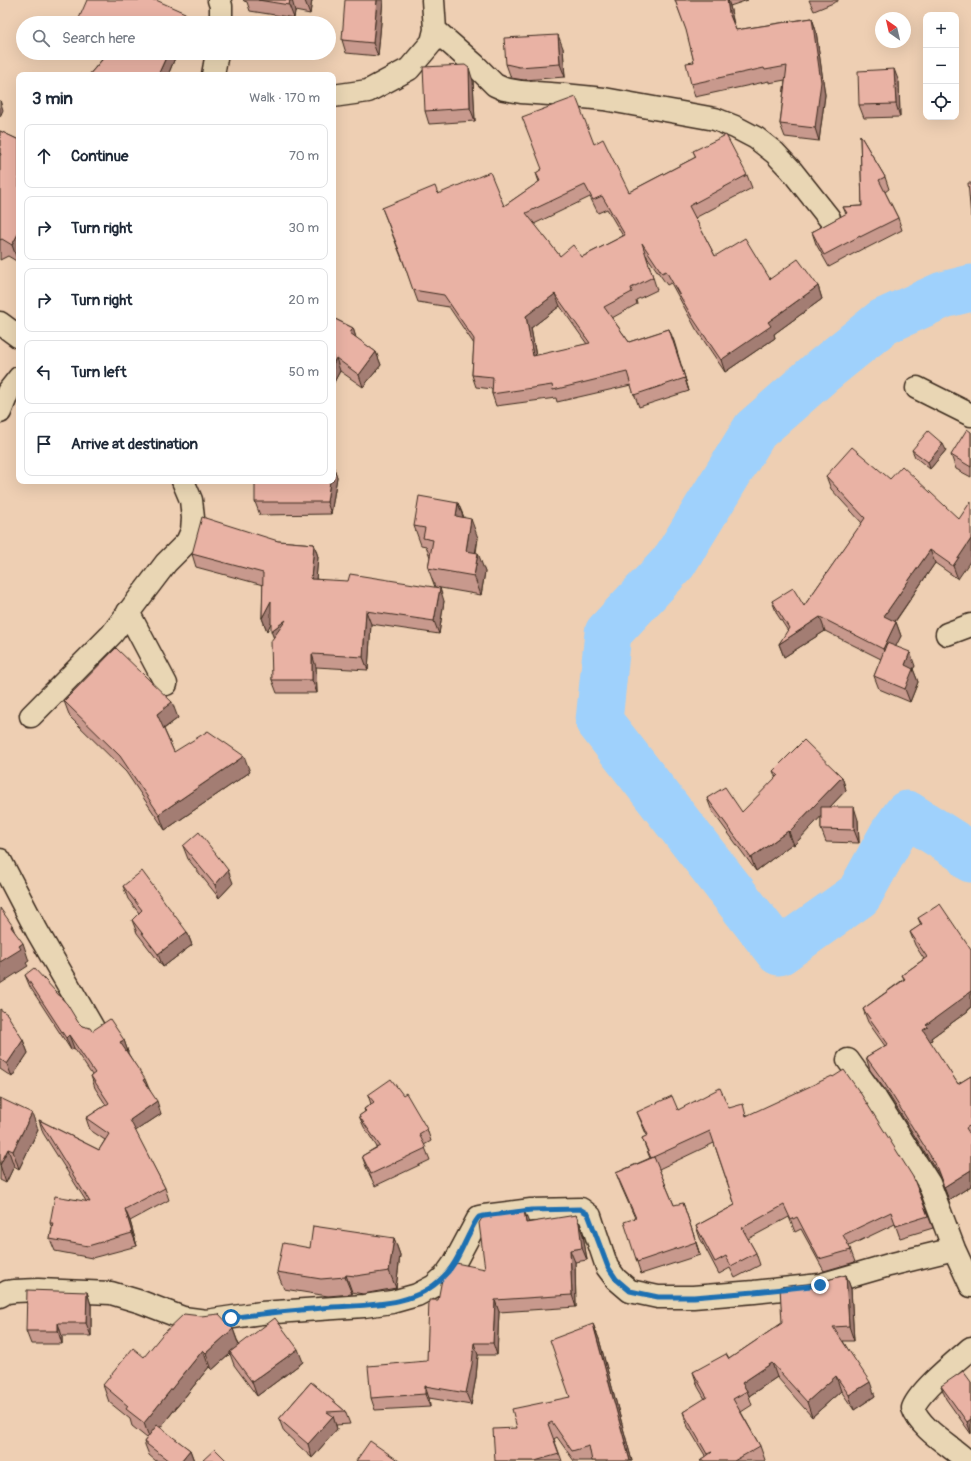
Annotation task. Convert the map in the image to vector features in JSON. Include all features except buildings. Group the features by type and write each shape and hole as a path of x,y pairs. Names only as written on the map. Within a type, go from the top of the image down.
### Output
{"street":[{"path":"219,0 221,6 221,16"},
{"path":"336,95 368,90 409,69 432,42 435,30 432,0"},
{"path":"435,30 475,65 495,85 504,89 521,92 604,99 715,119 735,127 756,138 775,153 791,170 828,218"},
{"path":"214,72 216,60"},
{"path":"0,323 16,335"},
{"path":"0,412 8,392 16,382"},
{"path":"917,388 971,415"},
{"path":"31,716 112,634 166,563 187,542 192,531 193,518 190,500 184,484"},
{"path":"128,612 166,684"},
{"path":"947,634 971,625"},
{"path":"0,860 37,931 93,1028"},
{"path":"848,1060 876,1099 929,1183 954,1249 971,1286"},
{"path":"0,1296 7,1292 38,1290 111,1293 141,1302 183,1318 206,1321 261,1313 364,1306 392,1302 418,1295 434,1286 445,1276 455,1262 479,1217 531,1210 580,1209 584,1211 590,1216 611,1273 630,1291 658,1297 716,1295 820,1285 889,1265 954,1249"},
{"path":"967,1461 930,1431 916,1416 913,1408 917,1400 939,1375 971,1348"}],"waterway":[{"path":"971,288 943,295 883,322 820,373 755,430 674,562 608,633 599,721 779,952 859,895 892,835 907,814 965,851 971,859"}],"route":[{"path":"231,1318 261,1313 364,1306 392,1302 418,1295 434,1286 445,1276 455,1262 476,1220 479,1217 506,1212 531,1210 580,1209 588,1214 611,1273 630,1291 658,1297 694,1297 820,1285"}]}
